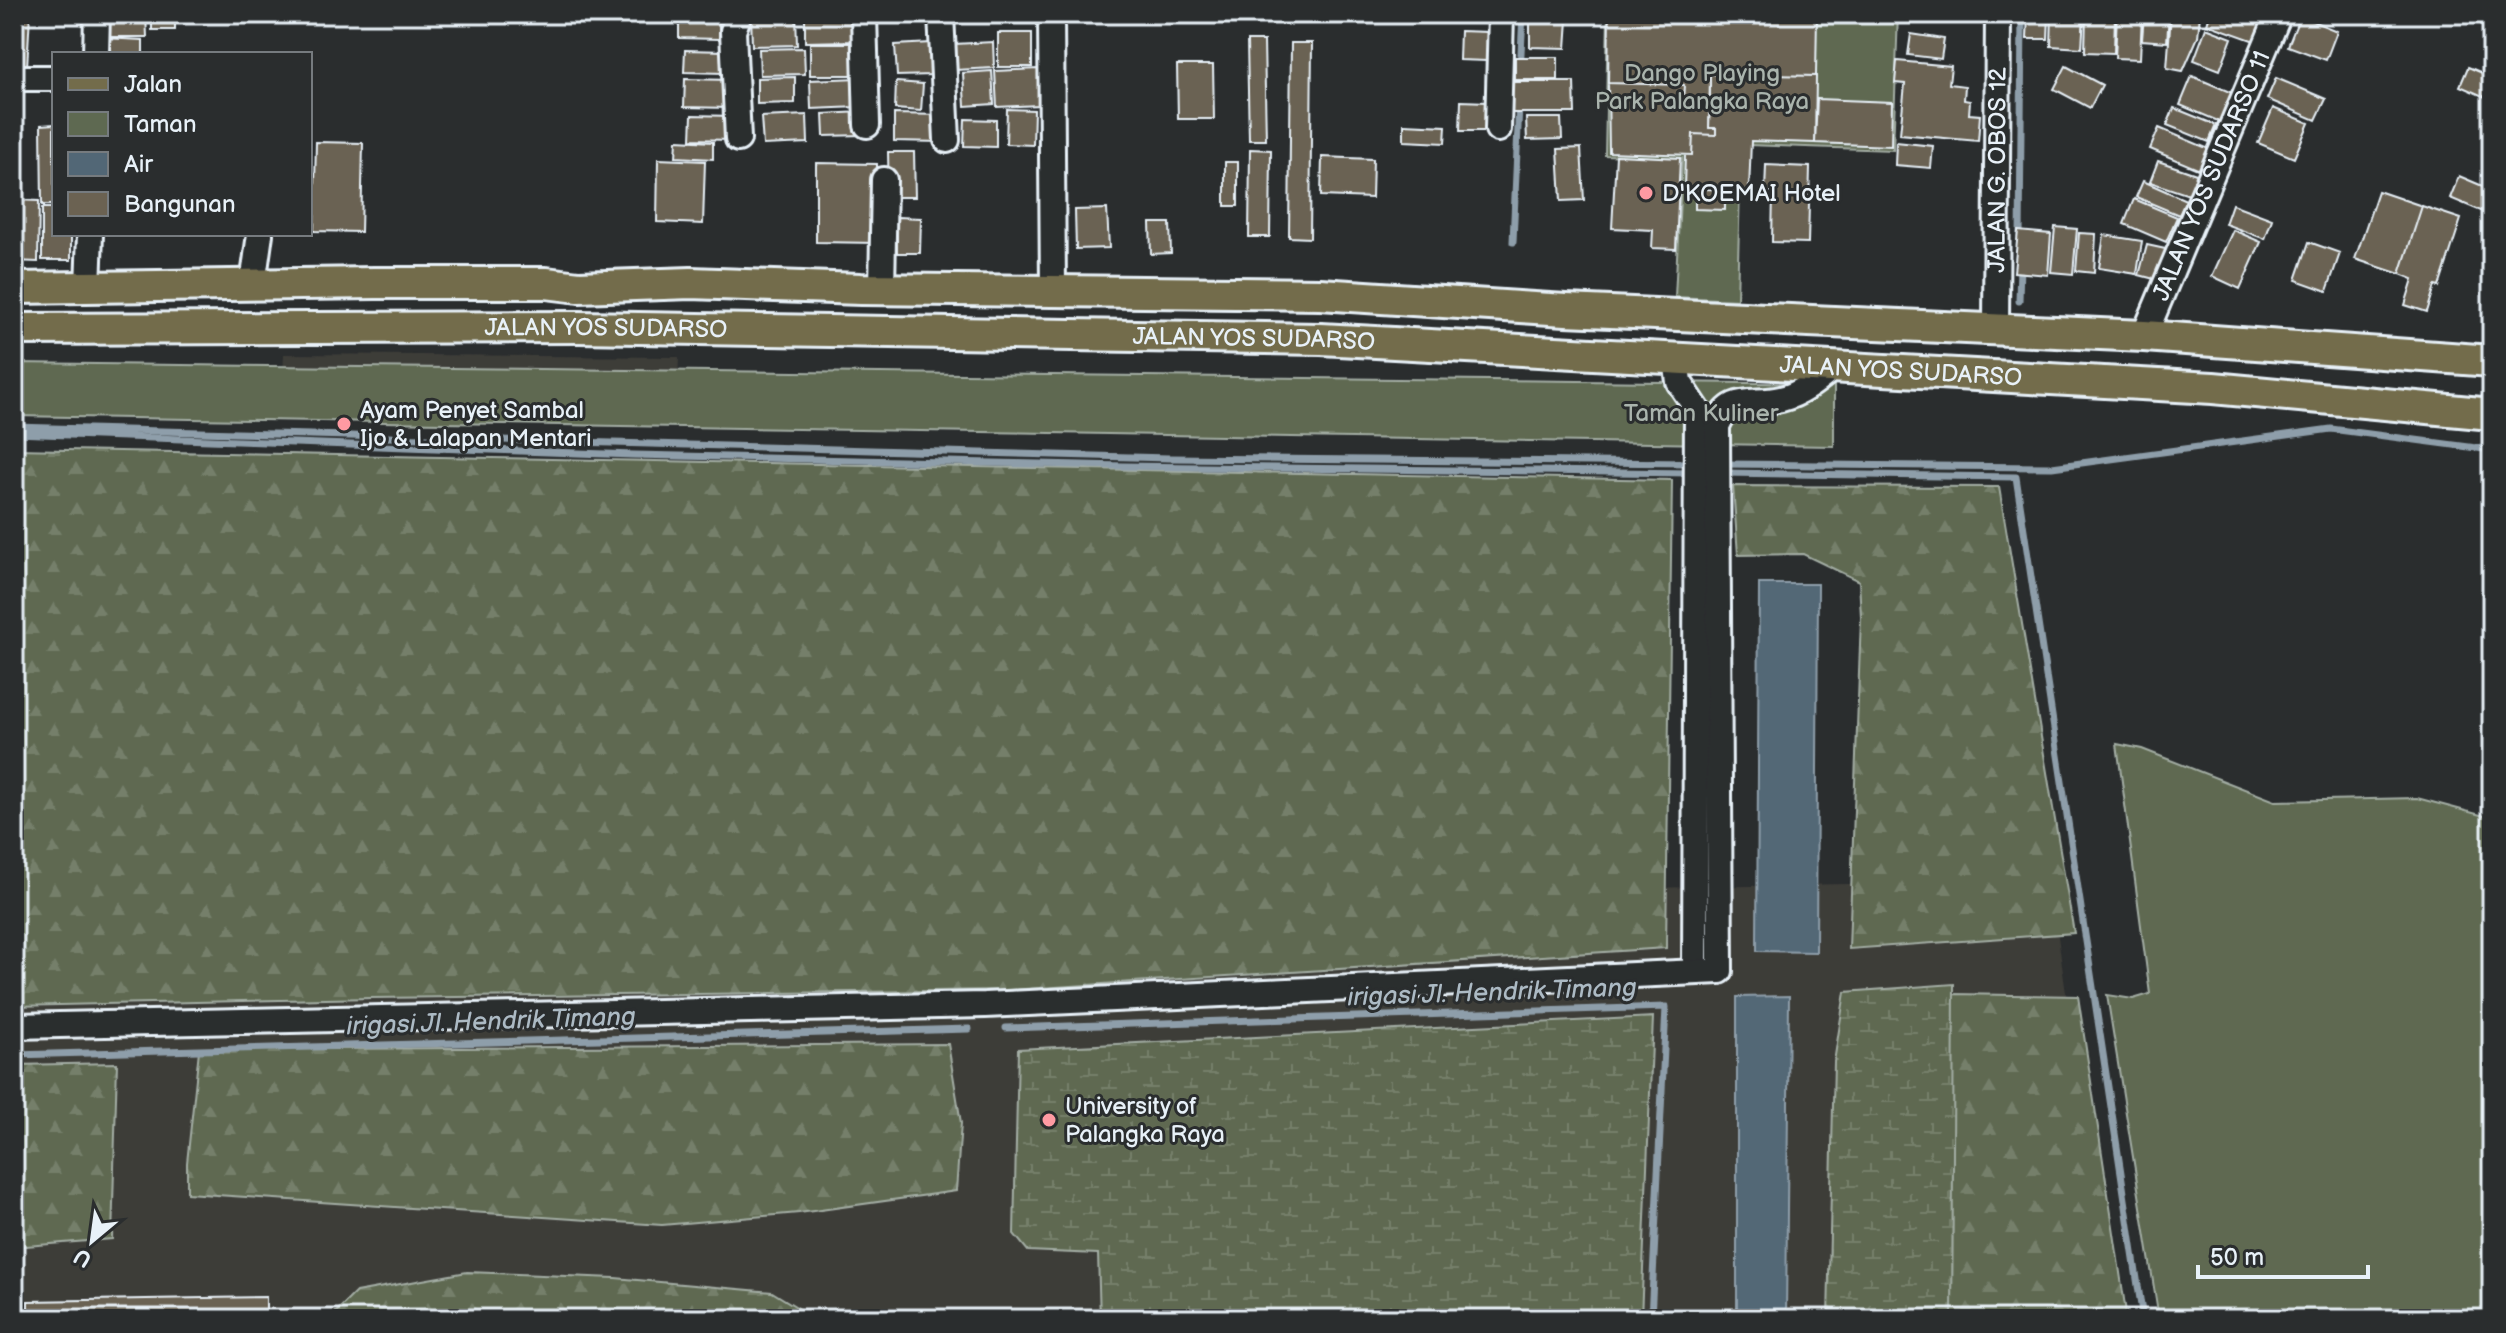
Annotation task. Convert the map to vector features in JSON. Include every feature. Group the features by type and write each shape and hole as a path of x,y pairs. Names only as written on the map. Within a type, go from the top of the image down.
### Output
{"main road":[{"name":"JALAN YOS SUDARSO","path":"14,288 546,283 579,287 691,283 882,289 1320,294 1566,310 2144,336 2492,361"},
{"path":"579,287 579,327"},
{"name":"JALAN YOS SUDARSO","path":"14,329 579,327 1321,339 2304,394 2492,414"},
{"path":"2304,394 2305,349"}],"street":[{"path":"96,52 97,14"},
{"path":"738,139 733,31 739,14"},
{"path":"864,14 867,125"},
{"path":"941,14 947,140"},
{"path":"1051,14 1053,291"},
{"path":"1498,129 1501,14"},
{"name":"JALAN G. OBOS 12","path":"1996,328 1998,14"},
{"name":"JALAN YOS SUDARSO 11","path":"2144,336 2279,14"},
{"path":"20,78 52,78"},
{"path":"882,289 884,180"},
{"path":"88,287 90,236"},
{"path":"253,284 260,236"},
{"path":"1676,359 1679,382 1697,409 1695,972"},
{"path":"14,1026 985,1005 1720,971 1717,426 1723,411 1735,403 1782,399 1810,386 1835,366"}],"shaded area":[{"path":"284,354 679,357 676,427 281,420"},
{"name":"University of Palangka Raya","path":"2050,880 2112,1319 14,1319 14,920"}],"green space":[{"name":"Dango Playing Park Palangka Raya","path":"1608,14 1898,14 1893,150 1748,145 1740,187 1737,300 1675,297 1682,158 1605,155"},
{"name":"Taman Kuliner","path":"14,363 1834,384 1834,446 14,416"},
{"path":"14,449 1672,480 1666,948 1009,990 14,1006"},
{"path":"1733,486 1999,487 2074,933 1849,949 1861,617 1859,581 1803,554 1738,555"},
{"path":"2117,744 2142,749 2275,801 2417,798 2492,818 2492,1319 2159,1319 2107,995 2133,999 2150,994"},
{"path":"1954,984 1952,1319 1828,1319 1834,1062 1845,992"},
{"path":"1953,994 2078,996 2127,1319 1952,1319"},
{"path":"1653,1017 1641,1319 1100,1319 1098,1254 1028,1251 1014,1234 1018,1049"},
{"path":"948,1044 961,1123 956,1191 799,1213 662,1225 187,1193 187,1163 199,1050"},
{"path":"117,1063 112,1239 14,1247 14,1065"},
{"path":"467,1272 615,1278 772,1292 816,1319 329,1319 356,1292"}],"water":[{"path":"1759,584 1818,584 1816,952 1757,951"},
{"path":"1789,996 1786,1319 1737,1319 1737,997"}],"building":[{"path":"14,14 30,14 27,67 14,66"},
{"path":"99,14 146,14 147,37 100,37"},
{"path":"152,14 175,14 175,30 152,30"},
{"path":"679,14 719,17 719,39 679,38"},
{"path":"751,14 796,14 797,45 752,46"},
{"path":"805,14 851,14 851,41 805,42"},
{"path":"1609,14 1817,14 1816,76 1710,74 1710,102 1683,101 1684,85 1608,83"},
{"path":"2028,14 2049,14 2048,39 2027,39"},
{"path":"2052,14 2084,14 2082,48 2051,46"},
{"path":"2086,14 2115,14 2114,53 2085,52"},
{"path":"2117,14 2142,14 2140,59 2115,58"},
{"path":"2144,14 2169,14 2167,42 2142,40"},
{"path":"2171,14 2200,14 2198,37 2183,71 2167,68"},
{"path":"2210,14 2263,14 2272,17 2263,44 2207,24"},
{"path":"2300,16 2337,31 2326,60 2288,46"},
{"path":"1530,18 1568,20 1566,48 1530,47"},
{"path":"2206,28 2232,38 2220,70 2194,60"},
{"path":"1460,31 1488,32 1487,61 1459,60"},
{"path":"998,33 1032,33 1032,67 998,67"},
{"path":"1911,34 1944,39 1941,59 1908,55"},
{"path":"103,38 143,40 143,52 103,52"},
{"path":"1247,41 1264,41 1266,140 1249,140"},
{"path":"993,42 994,68 955,70 954,44"},
{"path":"810,43 856,43 856,75 810,75"},
{"path":"931,43 933,75 897,76 895,45"},
{"path":"1291,43 1312,43 1310,238 1289,237"},
{"path":"804,48 805,74 760,75 759,49"},
{"path":"685,50 726,51 725,73 684,72"},
{"path":"1515,57 1558,57 1558,80 1515,80"},
{"path":"1897,61 1951,66 1949,84 1965,86 1964,100 1970,101 1969,114 1980,115 1978,141 1900,134 1905,84 1895,83"},
{"path":"1177,65 1213,65 1214,119 1178,119"},
{"path":"2066,66 2102,85 2090,108 2054,89"},
{"path":"2468,67 2492,77 2492,100 2460,86"},
{"path":"1038,69 1039,105 997,107 995,71"},
{"path":"992,71 994,104 965,106 963,73"},
{"path":"1710,74 1816,76 1815,143 1751,141 1749,191 1684,188 1685,155 1692,155 1693,134 1716,135 1716,128 1709,128"},
{"path":"2192,76 2237,95 2225,124 2180,105"},
{"path":"795,77 795,103 757,104 757,78"},
{"path":"858,78 859,107 811,109 810,80"},
{"path":"2276,78 2326,99 2316,120 2267,99"},
{"path":"685,79 731,80 730,108 684,107"},
{"path":"896,82 923,84 921,111 895,109"},
{"path":"1512,82 1574,82 1575,113 1512,113"},
{"path":"1608,83 1684,85 1683,101 1710,102 1709,128 1716,128 1716,135 1693,134 1692,155 1609,152"},
{"path":"1817,99 1892,102 1891,146 1815,143"},
{"path":"1461,101 1487,102 1486,131 1460,131"},
{"path":"2174,108 2216,125 2209,142 2167,125"},
{"path":"2273,108 2309,123 2294,158 2258,143"},
{"path":"1007,109 1034,110 1033,145 1006,144"},
{"path":"862,112 863,135 824,136 823,114"},
{"path":"894,114 942,115 942,142 894,141"},
{"path":"692,115 732,116 731,140 691,139"},
{"path":"807,115 808,143 763,145 761,117"},
{"path":"1526,118 1561,118 1562,139 1527,140"},
{"path":"965,119 996,120 996,147 964,146"},
{"path":"52,124 52,205 42,205 41,125"},
{"path":"1404,124 1446,126 1445,143 1404,141"},
{"path":"2159,128 2209,149 2200,170 2150,149"},
{"path":"677,140 713,142 713,159 676,157"},
{"path":"316,142 363,143 361,232 314,231"},
{"path":"1896,142 1933,146 1931,168 1895,165"},
{"path":"1581,148 1584,200 1561,201 1558,149"},
{"path":"1250,149 1271,150 1270,237 1249,237"},
{"path":"888,152 914,152 915,197 889,197"},
{"name":"D'KOEMAI Hotel","path":"1616,155 1680,158 1676,249 1652,248 1653,230 1612,228"},
{"path":"1322,157 1373,159 1372,198 1321,196"},
{"path":"658,159 705,161 703,224 657,222"},
{"path":"2158,161 2199,175 2192,196 2150,182"},
{"path":"1225,162 1238,162 1238,206 1225,206"},
{"path":"816,163 877,164 877,243 816,242"},
{"path":"1766,165 1810,167 1808,243 1772,242 1773,192 1765,192"},
{"path":"2459,176 2492,190 2488,214 2450,198"},
{"path":"2143,181 2186,200 2179,215 2136,197"},
{"path":"1695,188 1725,189 1725,210 1695,209"},
{"path":"2378,191 2422,206 2400,274 2355,259"},
{"path":"2134,199 2177,217 2166,242 2124,224"},
{"path":"14,200 39,201 38,262 14,261"},
{"path":"2232,204 2272,219 2265,239 2225,224"},
{"path":"2422,206 2461,219 2439,287 2435,286 2427,312 2405,305 2413,279 2400,274"},
{"path":"42,208 52,208 52,236 71,236 71,260 42,260"},
{"path":"1107,209 1109,248 1076,249 1075,210"},
{"path":"897,217 921,218 920,253 897,253"},
{"path":"1150,223 1170,223 1171,253 1151,254"},
{"path":"2055,227 2077,229 2073,274 2051,272"},
{"path":"2233,230 2261,242 2240,289 2212,276"},
{"path":"2018,231 2051,234 2048,275 2014,272"},
{"path":"2079,233 2096,234 2094,273 2076,271"},
{"path":"2104,235 2142,241 2137,274 2099,268"},
{"path":"2309,242 2340,253 2327,291 2296,280"},
{"path":"2147,245 2170,250 2162,281 2139,275"},
{"path":"266,1297 266,1319 28,1319 28,1301"},
{"path":"1064,1316 1064,1319 981,1319"}],"waterway":[{"path":"1519,92 1523,14"},
{"path":"2020,240 2022,14"},
{"path":"1513,242 1519,104"},
{"path":"2019,301 2020,264"},
{"path":"14,427 1169,458 1691,463"},
{"path":"1720,464 2052,467 2331,429 2492,450"},
{"path":"14,433 634,455 1124,466 1693,473"},
{"path":"1722,473 2016,477 2143,1319"},
{"name":"irigasi Jl. Hendrik Timang","path":"1006,1028 1666,1007 1651,1319"},
{"name":"irigasi Jl. Hendrik Timang","path":"14,1055 969,1029"}],"place":[{"name":"D'KOEMAI Hotel","path":"1646,193"},
{"name":"Ayam Penyet Sambal Ijo & Lalapan Mentari","path":"344,424"},
{"name":"University of Palangka Raya","path":"1049,1120"}]}
